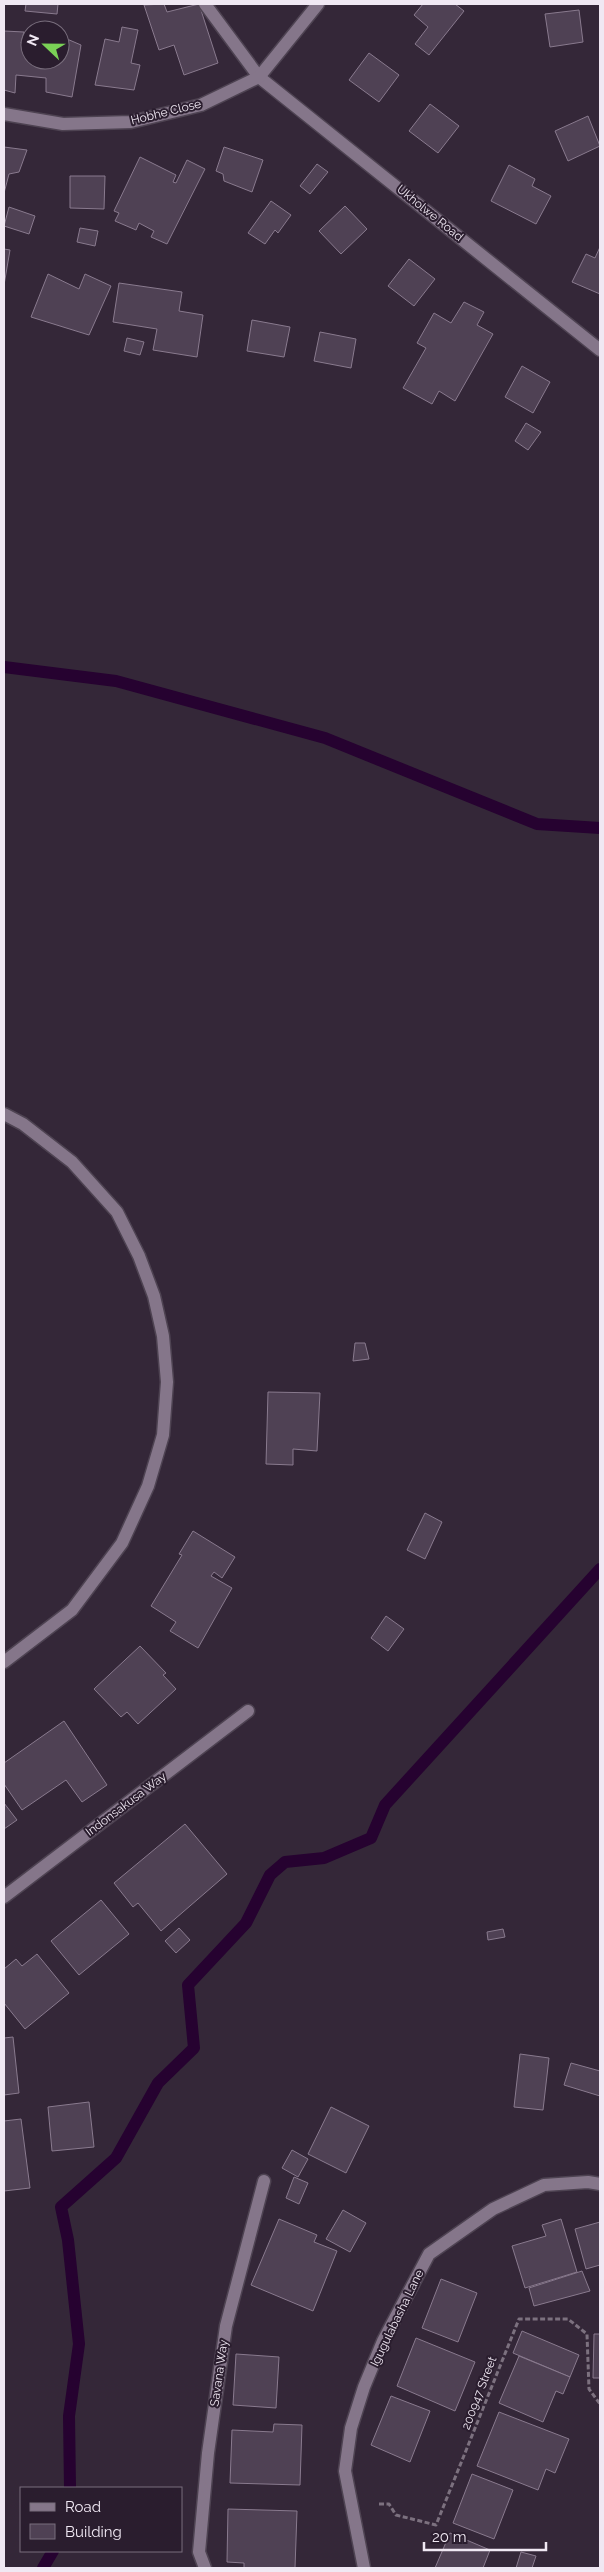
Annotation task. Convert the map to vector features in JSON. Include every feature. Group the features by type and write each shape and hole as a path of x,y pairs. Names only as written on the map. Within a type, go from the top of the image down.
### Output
{"street":[{"name":"Ukholwe Road","path":"205,4 259,78 600,350"},
{"name":"Hobhe Close","path":"4,114 63,124 131,122 201,105 259,78 318,4"},
{"path":"4,1114 23,1124 72,1162 117,1212 139,1256 154,1296 163,1336 167,1382 163,1435 148,1486 122,1542 72,1610 4,1662"},
{"name":"Indonsakusa Way","path":"4,1896 248,1711"},
{"name":"Savana Way","path":"205,2568 199,2552 208,2453 226,2326 264,2181"},
{"name":"Igugulabasha Lane","path":"364,2568 344,2472 354,2420 364,2387 383,2341 429,2254 493,2209 544,2186 588,2182 600,2184"}],"path":[{"name":"200947 Street","path":"351,2504 389,2504 396,2515 436,2525 519,2319 568,2318 587,2334 589,2389 600,2404"}],"building":[{"path":"26,4 58,4 57,14 25,11"},
{"path":"164,4 167,12 199,4 218,63 184,75 174,45 159,50 144,5"},
{"path":"423,4 455,4 464,11 429,55 415,44 428,27 414,15"},
{"path":"579,10 583,42 550,47 545,14"},
{"path":"122,27 138,30 131,63 140,65 134,90 95,85 105,39 119,42"},
{"path":"4,31 20,32 20,70 70,70 70,40 81,45 72,97 46,92 46,78 16,75 15,93 4,90"},
{"path":"369,53 399,75 379,102 349,80"},
{"path":"430,104 459,126 438,153 409,131"},
{"path":"588,116 600,146 568,161 555,131"},
{"path":"4,147 27,150 19,172 9,174 4,193"},
{"path":"224,147 263,160 252,192 224,181 223,174 216,171"},
{"path":"140,157 176,175 173,182 176,183 187,160 205,169 167,244 151,237 154,231 139,223 136,230 115,221 119,213 114,211"},
{"path":"317,164 328,172 310,194 300,186"},
{"path":"509,165 535,179 532,186 551,196 536,224 491,201"},
{"path":"70,176 105,176 104,209 70,208"},
{"path":"271,201 291,215 278,233 275,230 265,244 248,233"},
{"path":"345,206 367,229 341,254 319,231"},
{"path":"9,207 35,216 29,234 4,226"},
{"path":"80,228 98,231 95,246 77,242"},
{"path":"600,247 600,294 572,282 586,254 595,258"},
{"path":"4,249 10,250 4,285"},
{"path":"409,259 435,279 414,306 388,286"},
{"path":"48,274 79,289 85,274 111,286 89,335 31,317"},
{"path":"119,283 182,292 179,311 203,315 197,357 153,350 157,329 113,322"},
{"path":"464,302 484,312 477,325 493,334 455,401 439,391 432,404 403,388 426,348 417,343 434,313 451,323"},
{"path":"252,320 290,327 284,357 247,351"},
{"path":"320,332 356,339 351,368 314,361"},
{"path":"127,338 144,342 140,355 124,351"},
{"path":"522,366 550,382 533,413 505,397"},
{"path":"526,423 541,432 528,450 515,441"},
{"path":"355,1343 365,1343 369,1359 353,1361"},
{"path":"268,1392 320,1393 317,1451 293,1449 293,1465 266,1464"},
{"path":"425,1513 442,1522 425,1559 407,1550"},
{"path":"193,1531 235,1557 222,1578 214,1572 211,1576 232,1588 198,1648 170,1631 176,1622 151,1606 182,1555 179,1554"},
{"path":"386,1616 404,1629 388,1651 371,1638"},
{"path":"140,1646 166,1673 163,1675 176,1689 138,1724 127,1712 121,1717 94,1689"},
{"path":"64,1721 107,1785 82,1802 66,1780 22,1810 4,1784 4,1763"},
{"path":"4,1803 17,1820 4,1829"},
{"path":"185,1824 227,1874 161,1931 138,1903 133,1907 114,1883"},
{"path":"101,1900 129,1934 79,1975 51,1941"},
{"path":"179,1928 190,1940 176,1953 165,1941"},
{"path":"503,1929 505,1937 488,1940 487,1932"},
{"path":"37,1954 69,1993 25,2029 4,2003 4,1969 16,1959 22,1966"},
{"path":"13,2037 19,2093 4,2095 4,2038"},
{"path":"520,2054 549,2058 543,2110 514,2107"},
{"path":"571,2063 600,2071 600,2096 564,2085"},
{"path":"89,2102 94,2147 52,2151 48,2107"},
{"path":"331,2107 369,2126 346,2173 308,2154"},
{"path":"21,2119 30,2188 4,2191 4,2121"},
{"path":"292,2150 308,2159 298,2177 282,2168"},
{"path":"294,2177 308,2183 299,2204 286,2198"},
{"path":"343,2210 366,2223 350,2252 326,2239"},
{"path":"279,2219 317,2235 314,2242 337,2251 313,2311 251,2285"},
{"path":"561,2219 577,2272 525,2288 512,2246 546,2236 542,2225"},
{"path":"600,2222 600,2265 586,2269 575,2229"},
{"path":"582,2271 590,2291 534,2306 529,2288"},
{"path":"441,2279 477,2293 458,2342 422,2328"},
{"path":"522,2331 579,2355 570,2377 513,2353"},
{"path":"594,2334 600,2334 600,2378 593,2378"},
{"path":"416,2338 475,2362 455,2411 397,2386"},
{"path":"236,2354 279,2357 276,2408 233,2405"},
{"path":"519,2356 570,2377 563,2394 556,2391 543,2422 499,2403"},
{"path":"391,2396 430,2411 410,2462 371,2445"},
{"path":"499,2412 569,2439 555,2473 546,2469 538,2490 477,2466"},
{"path":"274,2424 302,2425 300,2485 230,2483 232,2430 273,2432"},
{"path":"472,2474 513,2490 494,2539 453,2523"},
{"path":"228,2509 297,2511 295,2568 244,2568 244,2563 227,2562"},
{"path":"450,2533 490,2550 483,2568 435,2568"},
{"path":"521,2552 536,2556 532,2568 516,2568"}],"waterway":[{"path":"4,667 116,681 325,738 537,824 600,828"},
{"path":"70,2487 69,2416 79,2344 68,2240 61,2207 116,2158 158,2083 194,2048 188,1985 246,1923 270,1875 285,1862 324,1858 371,1838 385,1805 600,1569"},
{"path":"43,2568 52,2552"}]}
